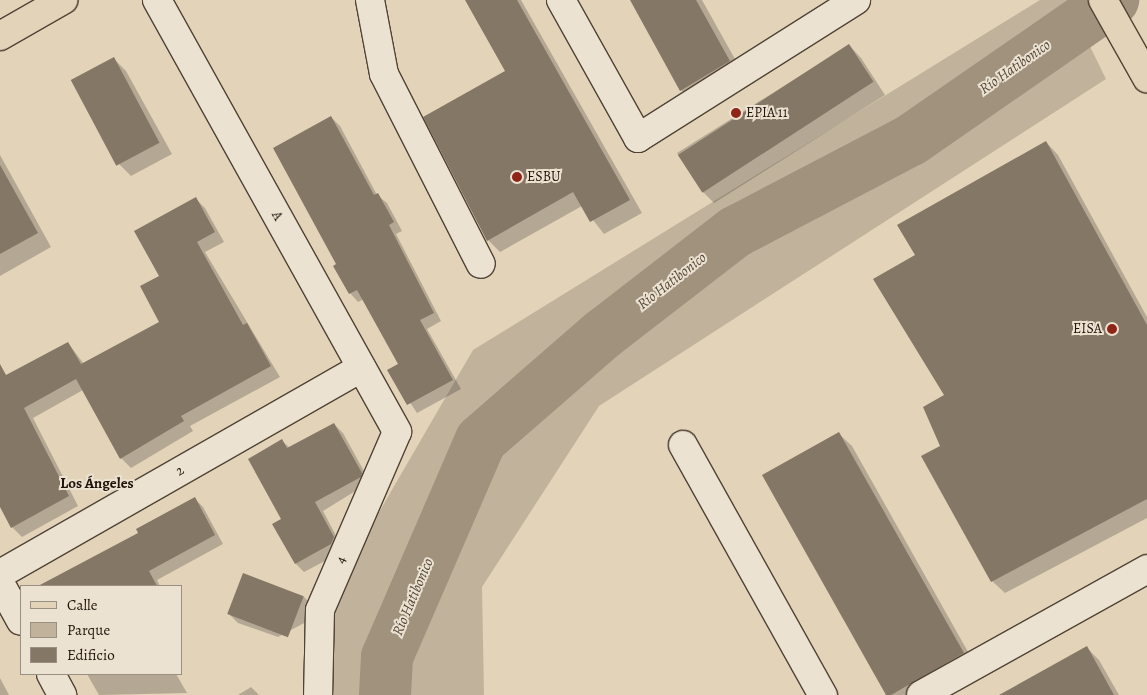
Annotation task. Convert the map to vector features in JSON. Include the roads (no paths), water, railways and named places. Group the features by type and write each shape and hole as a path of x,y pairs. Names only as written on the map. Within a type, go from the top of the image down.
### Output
{"main road":[{"path":"0,36 63,0"},
{"path":"1103,0 1141,67"}],"street":[{"name":"A","path":"157,0 397,432"},
{"path":"370,0 384,74 481,264"},
{"path":"561,0 638,138 856,0"},
{"name":"2","path":"0,574 361,368"},
{"name":"4","path":"318,695 320,610 397,432"},
{"path":"683,445 822,695"},
{"path":"921,695 1147,569"},
{"path":"0,582 20,619"},
{"path":"51,675 62,695"}],"waterway":[{"name":"Río Hatibonico","path":"385,695 387,657 481,440 603,334 735,232 911,140 1113,0"}],"place":[{"name":"EPIA 11","path":"736,113"},
{"name":"ESBU","path":"517,177"},
{"name":"EISA","path":"1112,329"}],"district":[{"name":"Los Ángeles","path":"97,484"}]}
